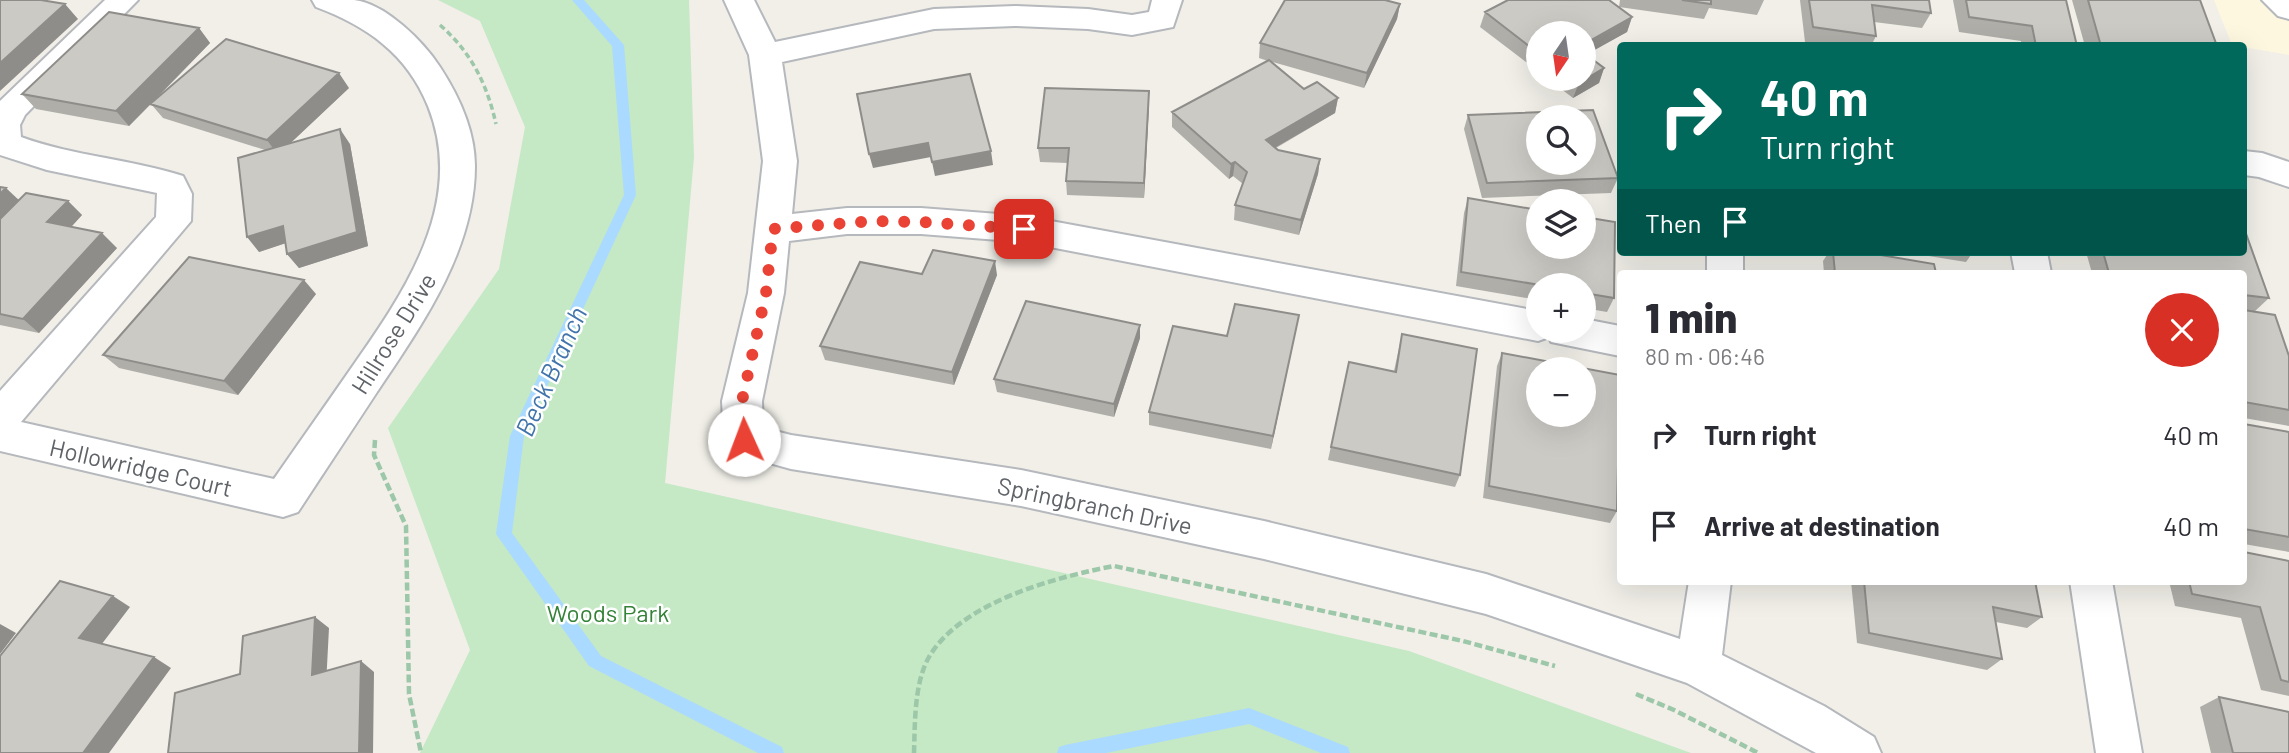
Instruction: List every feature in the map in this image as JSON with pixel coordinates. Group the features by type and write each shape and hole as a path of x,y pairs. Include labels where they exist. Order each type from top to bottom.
{"street":[{"path":"0,418 173,221 176,194 171,185 152,178 57,161 19,150 7,145 1,131 3,120 13,107 122,0"},
{"name":"Hillrose Drive","path":"283,499 412,311 442,252 457,198 457,148 446,104 425,67 399,36 360,11 327,0"},
{"name":"Springbranch Drive","path":"739,0 765,55 780,161 766,293 742,401 744,440 791,452 1021,488 1264,540 1486,594 1698,666 1808,722 1858,753"},
{"path":"765,55 934,19 1015,16 1088,19 1132,26 1161,20 1167,0"},
{"path":"2277,0 2289,9"},
{"path":"2247,163 2262,165 2289,175"},
{"path":"773,229 872,221 1024,229 1526,324"},
{"path":"1596,337 1617,340"},
{"name":"Hollowridge Court","path":"0,435 283,499"},
{"path":"1698,666 1709,585"},
{"path":"2092,585 2119,753"}],"path":[{"path":"430,17 449,32 476,64 492,99 497,131"},
{"path":"375,433 374,455 406,526 410,694 421,753"},
{"path":"914,753 915,715 928,658 954,629 999,600 1081,571 1114,566 1463,641 1561,668"},
{"path":"1623,689 1674,710 1758,753"}],"shaded area":[{"path":"2214,0 2289,0 2289,55 2247,48 2247,42 2231,42"}],"green space":[{"name":"Woods Park","path":"438,0 689,0 694,157 665,483 1409,651 1691,753 420,753 470,650 388,428 499,269 525,127 480,21"}],"building":[{"path":"0,0 41,0 65,4 0,63"},
{"path":"1285,0 1385,0 1400,4 1367,73 1260,43"},
{"path":"1508,0 1609,0 1632,17 1596,37 1596,21 1526,21 1526,44 1485,12"},
{"path":"1682,0 1711,0 1711,4"},
{"path":"1809,0 1929,0 1931,13 1872,5 1876,36 1813,27"},
{"path":"1966,0 2066,0 2076,42 2035,42 2032,26 1969,17"},
{"path":"2088,0 2200,0 2216,42 2100,42"},
{"path":"109,12 199,28 116,111 22,94"},
{"path":"226,39 339,73 267,140 150,104"},
{"path":"1269,60 1304,89 1317,82 1338,98 1266,140 1278,150 1320,159 1301,220 1235,205 1247,172 1235,162 1231,164 1172,112"},
{"path":"1596,62 1604,68 1596,73"},
{"path":"970,74 991,151 932,162 928,143 869,154 857,94"},
{"path":"1045,88 1149,91 1144,183 1066,181 1069,148 1038,148"},
{"path":"1526,113 1526,175 1596,175 1596,118 1617,178 1487,183 1468,115"},
{"path":"340,129 357,232 287,254 283,226 247,237 238,158"},
{"path":"26,193 68,201 47,222 102,233 23,319 0,314 0,219"},
{"path":"1468,198 1526,208 1526,259 1596,259 1596,219 1615,222 1614,298 1596,295 1596,273 1526,273 1526,283 1461,272"},
{"path":"2247,236 2269,298 2247,295 2247,270 2108,270 2104,256 2247,256"},
{"path":"933,250 995,261 952,372 820,346 860,262 922,274"},
{"path":"1833,256 1887,256 1934,264 1935,270 1835,270"},
{"path":"189,257 304,280 224,381 103,355"},
{"path":"1026,301 1140,325 1114,404 994,379"},
{"path":"1235,304 1299,315 1273,436 1149,412 1173,326 1227,336"},
{"path":"2247,310 2275,315 2289,356 2289,410 2247,403"},
{"path":"1402,334 1477,349 1460,475 1331,447 1349,362 1396,372"},
{"path":"1502,353 1526,357 1526,427 1596,427 1596,371 1617,374 1617,511 1489,486"},
{"path":"2247,425 2289,432 2289,537 2247,530"},
{"path":"2247,553 2289,561 2289,682 2281,680 2260,607 2192,594 2190,585 2247,585"},
{"path":"60,581 113,596 79,638 154,657 83,753 0,753 0,656"},
{"path":"1864,585 2036,585 2042,617 1993,607 2002,659 1869,633"},
{"path":"315,617 312,675 361,661 359,753 168,753 175,693 240,674 243,636"},
{"path":"2219,697 2289,712 2289,753 2233,753"}],"waterway":[{"name":"Beck Branch","path":"578,0 618,45 630,195 517,436 504,534 595,661 776,753"},
{"name":"Beck Branch","path":"1065,753 1249,716 1342,753"}],"route":[{"path":"744,440 742,401 766,293 773,229 847,221 921,222 1024,229"}]}
